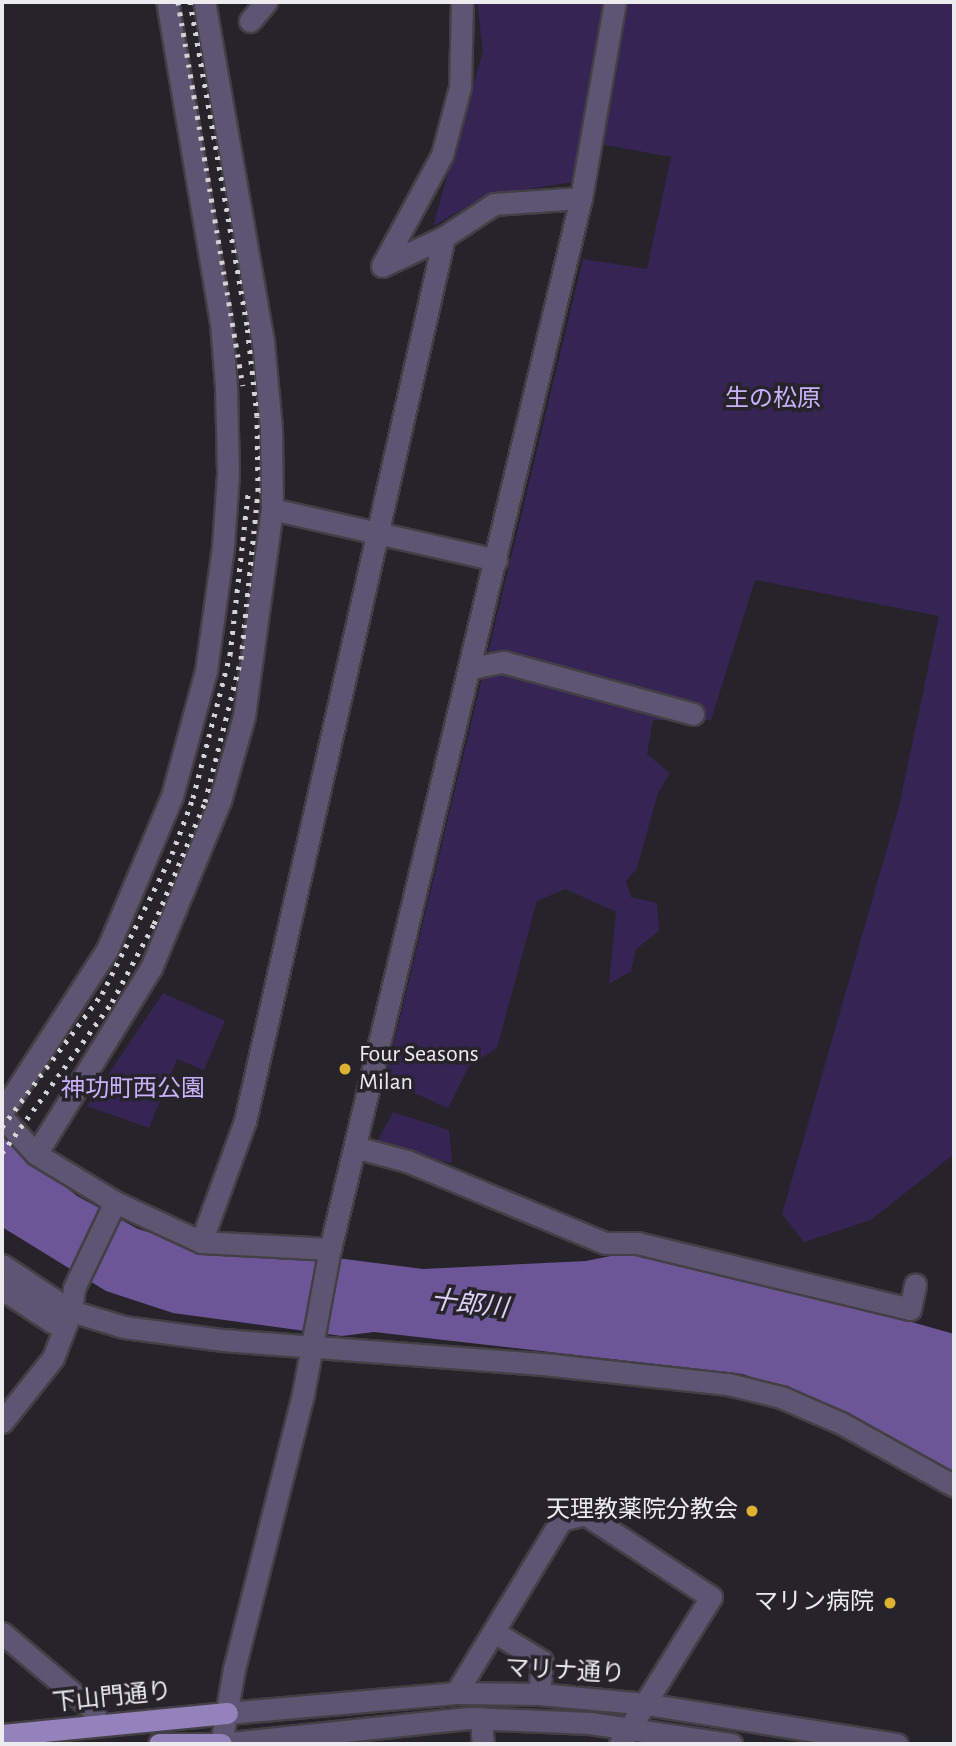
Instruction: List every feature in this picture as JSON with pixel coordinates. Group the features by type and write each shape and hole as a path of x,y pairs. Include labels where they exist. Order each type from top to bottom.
{"main road":[{"name":"下山門通り","path":"2,1735 227,1713"},
{"name":"下山門通り","path":"161,1744 221,1744"}],"street":[{"path":"167,2 221,323 226,386 228,473 223,547 206,671 172,796 107,950 2,1115 36,1154 112,1210 201,1242 330,1249"},
{"path":"36,1154 151,968 220,801 244,716 272,509 271,428 262,342 204,2"},
{"path":"250,20 265,2"},
{"path":"461,2 460,87 442,155 382,266 444,237 494,204 581,198"},
{"path":"221,1744 303,1394 309,1347 330,1249 471,668 581,198 615,2"},
{"path":"201,1242 245,1121 380,534 444,237"},
{"path":"272,509 496,560"},
{"path":"471,668 503,662 693,714"},
{"path":"355,1147 407,1161 605,1243 637,1243 910,1309 915,1285"},
{"path":"2,1422 53,1358 69,1318 74,1288 112,1210"},
{"path":"2,1265 69,1318"},
{"path":"2,1289 52,1322 69,1318 309,1347 552,1365 728,1384 805,1407 954,1486"},
{"path":"919,1467 954,1493"},
{"path":"456,1693 561,1520 585,1514 711,1597 625,1736"},
{"path":"494,1632 542,1661 539,1694"},
{"path":"2,1633 92,1709 99,1726"},
{"name":"マリナ通り","path":"227,1713 456,1693 539,1694 646,1704 897,1744"},
{"path":"481,1718 483,1744"},
{"name":"マリナ通り","path":"221,1744 481,1718 625,1736 731,1744"}],"green space":[{"name":"生の松原","path":"477,2 954,2 954,1154 871,1220 804,1242 782,1214 899,807 939,616 755,580 711,720 653,720 647,754 670,773 658,793 637,868 626,881 631,897 657,903 659,931 636,949 631,971 609,984 616,912 565,889 537,901 497,1048 469,1066 448,1108 385,1080 583,259 647,269 671,157 584,141 574,182 488,195 433,226 483,51"},
{"name":"神功町西公園","path":"163,993 225,1021 204,1070 177,1059 149,1128 87,1106"},
{"path":"393,1112 449,1130 452,1163 375,1145"}],"water":[{"name":"十郎川","path":"2,1135 77,1196 138,1229 199,1248 305,1254 423,1269 586,1261 630,1252 784,1286 954,1334 954,1476 832,1407 743,1374 374,1332 342,1336 173,1313 106,1291 2,1227"}],"railway":[{"path":"178,2 243,386"},
{"path":"2,1153 112,1002 154,924 205,802 241,659 258,491 257,416 247,325 190,2"},
{"path":"2,1127 102,994 172,854 193,798 230,655 248,494"}],"place":[{"name":"Four Seasons Milan","path":"345,1069"},
{"name":"天理教薬院分教会","path":"752,1511"},
{"name":"マリン病院","path":"890,1603"}]}
